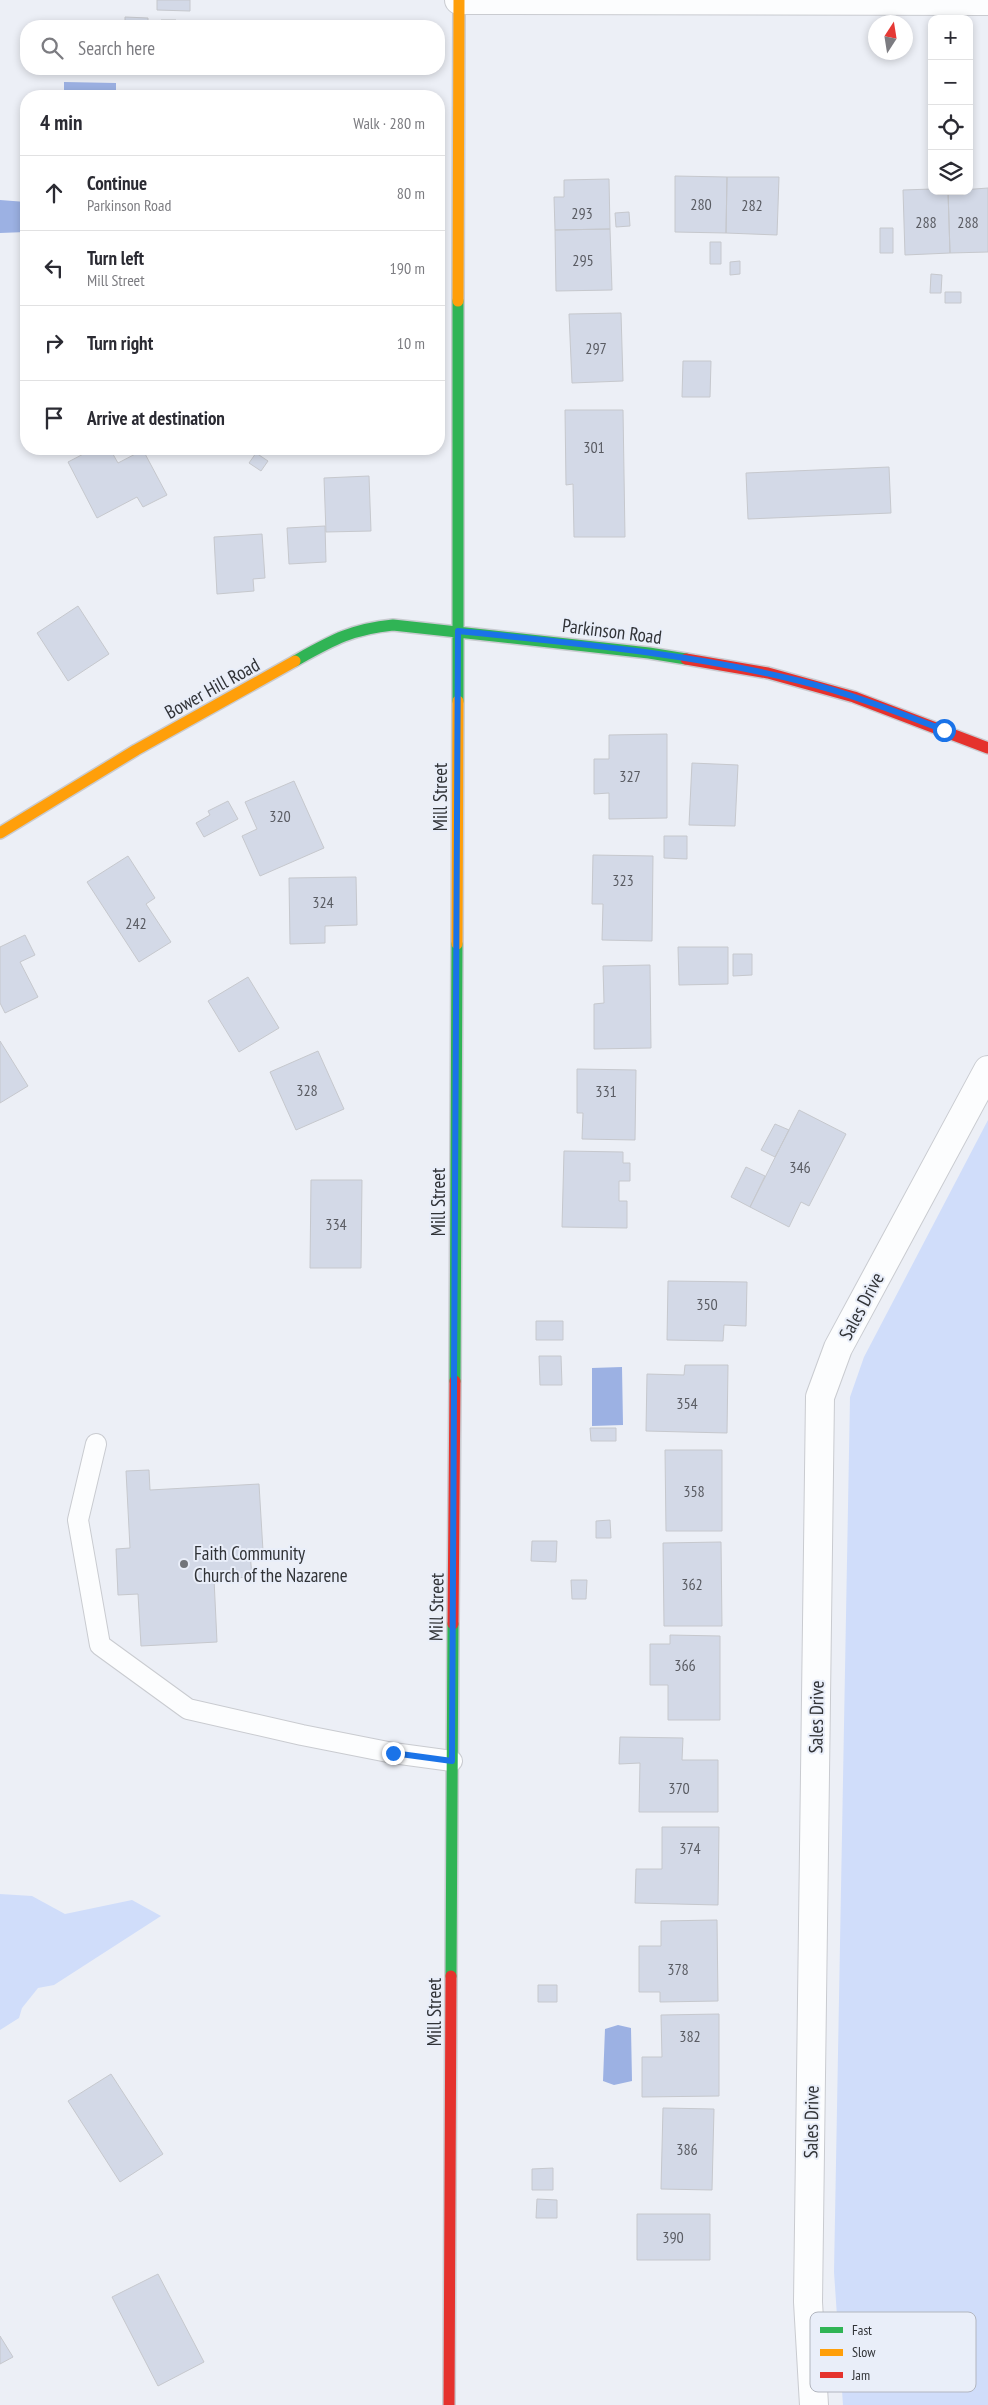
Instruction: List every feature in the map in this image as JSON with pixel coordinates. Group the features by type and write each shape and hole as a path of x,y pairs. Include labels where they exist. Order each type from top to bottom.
{"main road":[{"name":"Mill Street","path":"449,2405 458,631 459,0"},
{"name":"Bower Hill Road","path":"0,833 136,750 347,633 393,625 458,631"},
{"name":"Parkinson Road","path":"458,631 649,653 768,673 802,681 862,700 988,748"}],"street":[{"path":"459,0 988,2"},
{"name":"Sales Drive","path":"810,2320 808,2277 820,1397 838,1348 988,1070"},
{"name":"Sales Drive","path":"813,2392 814,2405"}],"lane":[{"path":"96,1444 78,1520 100,1645 188,1709 302,1736 393,1753 452,1761"}],"shaded area":[{"path":"988,1120 988,2405 843,2405 842,2392 976,2392 976,2312 837,2312 834,2272 850,1397 864,1357"},
{"path":"0,1894 32,1896 65,1914 132,1900 161,1916 54,1985 38,1988 22,2008 19,2018 0,2030"}],"water":[{"path":"64,82 116,83 116,90 64,90"},
{"path":"0,200 20,202 20,232 0,233"},
{"path":"622,1367 623,1425 592,1426 592,1368"},
{"path":"618,2025 631,2028 632,2081 614,2085 603,2081 605,2029"}],"building":[{"path":"157,0 190,0 190,11 157,10"},
{"path":"125,17 148,18 148,20 125,20"},
{"path":"675,176 727,177 726,233 675,232"},
{"path":"727,177 779,177 777,235 726,233"},
{"path":"609,179 610,229 555,230 554,197 564,197 564,180"},
{"path":"988,188 988,252 950,253 948,195 973,195 973,189"},
{"path":"928,189 928,195 948,195 950,253 905,255 903,190"},
{"path":"629,212 630,226 616,227 615,213"},
{"path":"880,228 893,228 893,253 880,253"},
{"path":"610,229 612,290 556,291 555,230"},
{"path":"710,242 721,242 721,264 710,264"},
{"path":"740,261 740,274 730,275 730,262"},
{"path":"931,274 942,275 941,293 930,293"},
{"path":"945,292 961,292 961,303 945,303"},
{"path":"621,313 623,381 572,383 569,314"},
{"path":"683,361 711,361 710,397 682,397"},
{"path":"565,410 623,410 625,537 574,537 573,484 566,485"},
{"path":"81,455 113,455 118,463 133,455 146,455 167,495 143,507 137,497 97,518 68,462"},
{"path":"255,455 259,455 268,461 261,471 249,463"},
{"path":"889,467 891,513 748,519 746,473"},
{"path":"369,476 371,531 326,532 324,478"},
{"path":"325,526 326,562 289,564 287,528"},
{"path":"262,534 265,578 253,579 254,591 217,594 214,537"},
{"path":"78,606 109,654 68,681 37,633"},
{"path":"667,734 667,818 609,819 609,793 594,794 594,759 609,759 609,735"},
{"path":"692,763 738,765 735,826 689,825"},
{"path":"294,781 324,848 260,876 242,836 257,829 245,802"},
{"path":"228,801 238,819 204,837 196,823 210,815 208,811"},
{"path":"664,836 687,836 687,859 664,858"},
{"path":"593,855 653,856 652,941 602,940 603,904 592,904"},
{"path":"128,856 155,898 146,904 171,942 139,962 87,882"},
{"path":"356,877 357,925 325,926 325,943 290,944 289,878"},
{"path":"25,935 35,955 20,962 38,997 5,1013 0,1003 0,947"},
{"path":"678,947 728,947 728,984 679,985"},
{"path":"733,954 752,954 752,975 733,976"},
{"path":"650,965 651,1048 594,1049 594,1004 604,1003 603,966"},
{"path":"248,977 279,1028 239,1052 208,1001"},
{"path":"0,1041 28,1086 0,1103"},
{"path":"318,1051 344,1109 296,1130 270,1072"},
{"path":"577,1069 636,1070 635,1140 582,1139 583,1113 577,1113"},
{"path":"799,1110 846,1134 809,1206 801,1202 789,1227 750,1207"},
{"path":"775,1124 789,1130 775,1157 761,1150"},
{"path":"564,1151 623,1152 623,1163 630,1163 630,1181 619,1181 619,1201 627,1201 627,1228 562,1227"},
{"path":"746,1167 765,1176 750,1207 731,1197"},
{"path":"311,1180 362,1180 361,1268 310,1268"},
{"path":"668,1281 747,1282 746,1326 724,1325 723,1341 667,1340"},
{"path":"536,1321 563,1321 563,1340 536,1340"},
{"path":"539,1356 561,1356 562,1385 540,1385"},
{"path":"685,1365 728,1365 727,1433 646,1431 647,1374 684,1375"},
{"path":"590,1428 616,1428 616,1441 591,1441"},
{"path":"665,1450 722,1450 722,1531 666,1531"},
{"name":"Faith Community Church of the Nazarene","path":"149,1470 150,1490 259,1484 263,1551 250,1552 252,1577 214,1579 217,1642 141,1646 138,1594 118,1595 116,1549 130,1548 126,1471"},
{"path":"610,1520 611,1538 596,1538 596,1521"},
{"path":"532,1541 557,1541 556,1562 531,1561"},
{"path":"721,1542 722,1626 664,1626 663,1543"},
{"path":"571,1580 587,1580 586,1599 572,1599"},
{"path":"670,1635 720,1636 720,1720 668,1720 668,1685 650,1685 650,1644 670,1644"},
{"path":"620,1737 683,1738 682,1760 718,1760 718,1812 639,1812 640,1763 619,1764"},
{"path":"662,1827 719,1827 718,1905 635,1903 636,1869 662,1869"},
{"path":"717,1920 718,2001 660,2002 660,1992 639,1992 639,1946 661,1946 661,1921"},
{"path":"538,1985 557,1985 557,2002 538,2002"},
{"path":"719,2014 719,2096 642,2097 642,2057 662,2057 661,2015"},
{"path":"111,2074 163,2154 120,2182 68,2101"},
{"path":"663,2108 714,2109 712,2190 661,2189"},
{"path":"553,2168 553,2190 532,2190 532,2169"},
{"path":"537,2199 557,2200 557,2218 536,2218"},
{"path":"637,2214 710,2214 710,2260 637,2260"},
{"path":"158,2274 204,2362 158,2386 112,2297"},
{"path":"0,2336 13,2357 0,2364"}],"traffic: fast":[{"path":"458,301 458,701"},
{"path":"295,661 342,637 365,630 393,625 649,653 686,659"},
{"path":"455,1381 457,944"},
{"path":"451,1976 453,1624"}],"traffic: slow":[{"path":"458,301 459,0"},
{"path":"0,833 136,750 295,661"},
{"path":"457,944 458,701"}],"traffic: jam":[{"path":"686,659 768,673 854,697 988,748"},
{"path":"453,1624 455,1381"},
{"path":"449,2405 451,1976"}],"place":[{"name":"Faith Community Church of the Nazarene","path":"184,1564"}],"route":[{"path":"393,1753 452,1761 458,631 649,653 768,673 854,697 944,730"}]}
